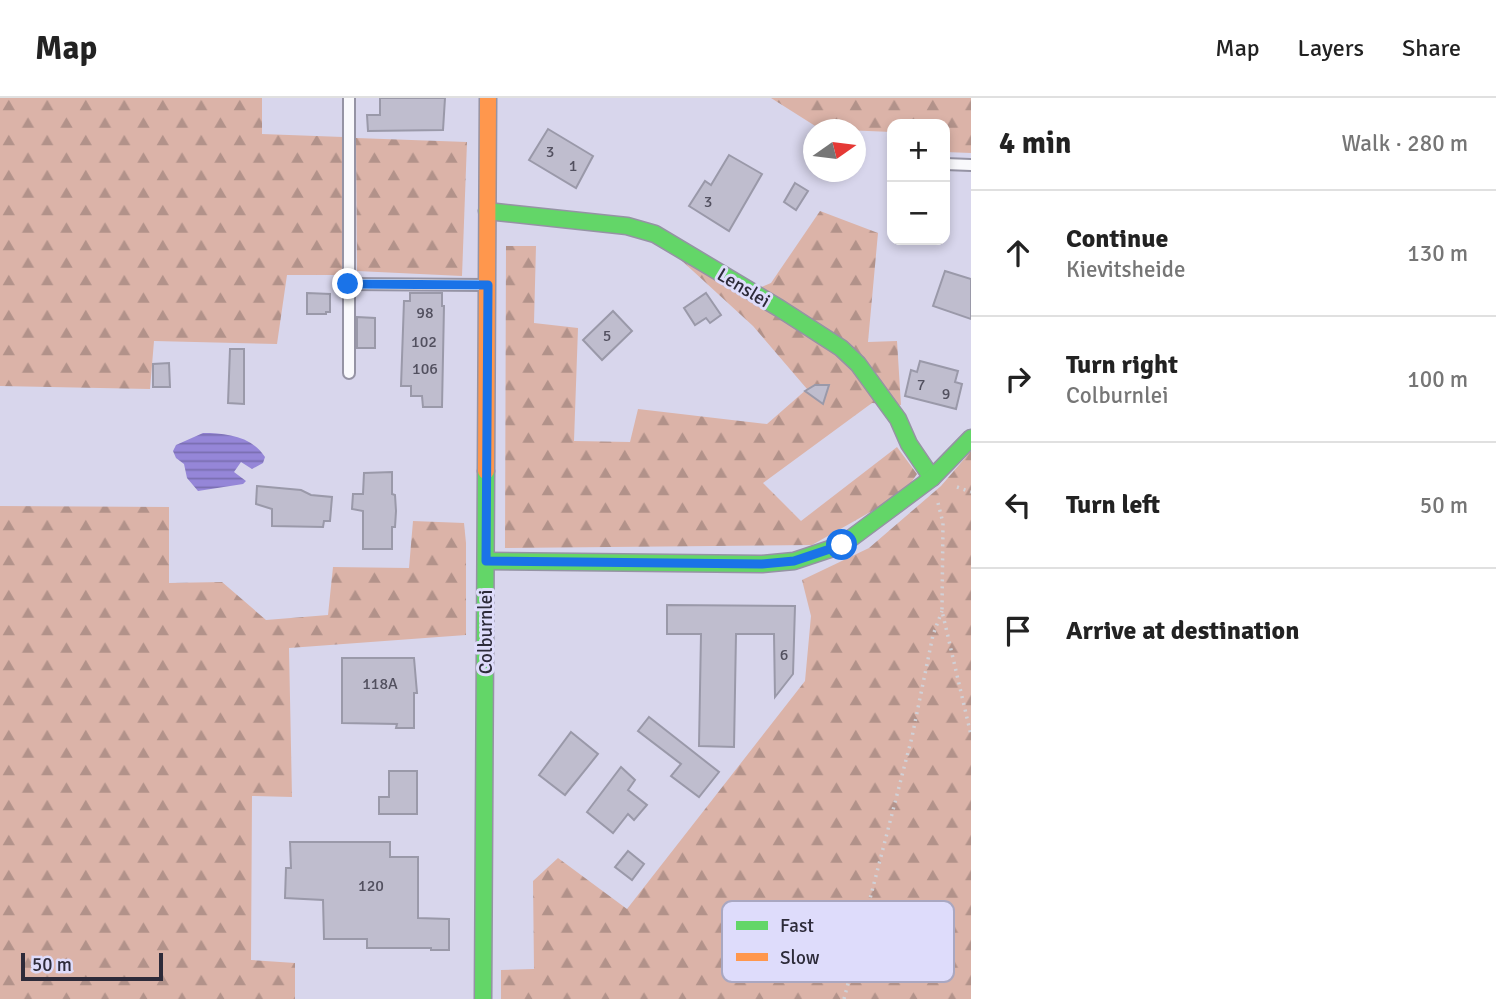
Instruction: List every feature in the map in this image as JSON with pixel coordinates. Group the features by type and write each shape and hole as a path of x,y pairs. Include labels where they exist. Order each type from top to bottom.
{"street":[{"name":"Colburnlei","path":"484,999 488,98"},
{"name":"Lenslei","path":"487,211 627,226 655,234 768,301 841,348 858,365 898,419 909,444 933,478"},
{"path":"486,561 748,564 794,561 842,545 880,519 933,478 971,438"}],"lane":[{"path":"349,98 349,373"},
{"path":"950,163 971,165"},
{"path":"348,284 488,285"}],"path":[{"path":"933,478 943,523 942,611 971,736"},
{"path":"869,901 912,737 933,635 942,611"},
{"path":"844,999 848,982"}],"green space":[{"path":"0,98 262,98 262,134 343,137 342,275 287,275 277,344 154,341 150,389 0,386"},
{"path":"771,98 971,98 971,153 950,152 950,119 887,119 887,132 866,131 866,119 804,119"},
{"path":"356,138 467,142 462,276 357,271"},
{"path":"820,211 878,233 868,342 897,341 901,405 872,403 763,483 801,521 897,447 917,474 904,493 812,545 505,548 506,246 536,246 534,323 578,328 574,441 630,442 638,409 767,424 807,389 753,326 681,260 759,288 771,283"},
{"path":"971,451 971,999 501,999 501,970 534,969 533,881 558,858 627,909 805,681 811,616 802,580 869,548 941,486"},
{"path":"0,506 169,507 169,583 222,582 266,620 328,615 333,567 409,568 413,521 464,523 466,635 289,648 292,797 252,796 251,960 295,963 295,999 0,999"}],"shaded area":[{"path":"203,433 229,435 253,444 265,457 263,463 252,469 241,462 234,472 246,481 243,484 198,491 187,478 184,464 176,458 173,451 176,445"}],"building":[{"path":"380,98 445,98 443,130 368,131 367,115 380,115"},
{"path":"548,129 593,156 576,188 529,160"},
{"path":"729,155 762,174 729,231 689,206 705,181 711,185"},
{"path":"795,183 808,191 796,210 784,202"},
{"path":"945,271 971,279 971,319 933,306"},
{"path":"307,293 330,294 330,312 307,314"},
{"path":"410,293 442,293 442,407 423,407 422,396 411,396 411,386 401,386 404,301 410,301"},
{"path":"706,293 721,315 710,323 706,318 695,325 684,308"},
{"path":"613,311 632,331 602,360 583,340"},
{"path":"357,317 375,318 375,348 357,348"},
{"path":"230,349 244,349 244,404 228,403"},
{"path":"920,361 958,371 955,382 962,384 956,409 905,396 911,370 917,372"},
{"path":"169,363 170,387 153,387 153,364"},
{"path":"815,385 829,385 823,404 805,391"},
{"path":"392,472 392,494 395,495 396,511 395,527 392,527 392,549 363,549 363,511 352,509 353,494 363,494 364,473"},
{"path":"257,486 301,490 311,495 332,497 330,521 324,521 323,527 272,526 272,509 256,504"},
{"path":"667,605 795,606 793,674 775,697 774,634 736,634 734,747 699,746 701,634 667,634"},
{"path":"342,658 414,658 417,693 414,693 414,728 396,728 397,724 342,723"},
{"path":"649,717 719,772 699,797 671,776 681,764 638,731"},
{"path":"571,732 598,754 565,795 539,775"},
{"path":"621,767 635,780 628,790 647,805 634,820 628,814 613,833 587,812"},
{"path":"389,771 417,771 417,814 379,814 379,797 389,797"},
{"path":"290,842 390,842 390,857 418,857 418,918 449,919 449,950 367,948 367,939 324,939 323,900 285,898 286,868 291,868"},
{"path":"628,851 644,864 632,880 615,867"}],"traffic: fast":[{"path":"487,211 627,226 655,234 779,308 841,348 858,364 898,419 909,444 932,478"},
{"path":"486,561 762,564 794,561 842,545 932,478 971,438"},
{"path":"483,999 486,471"}],"traffic: slow":[{"path":"486,471 488,98"}],"route":[{"path":"348,284 488,285 486,561 762,564 794,561 842,545"}]}
